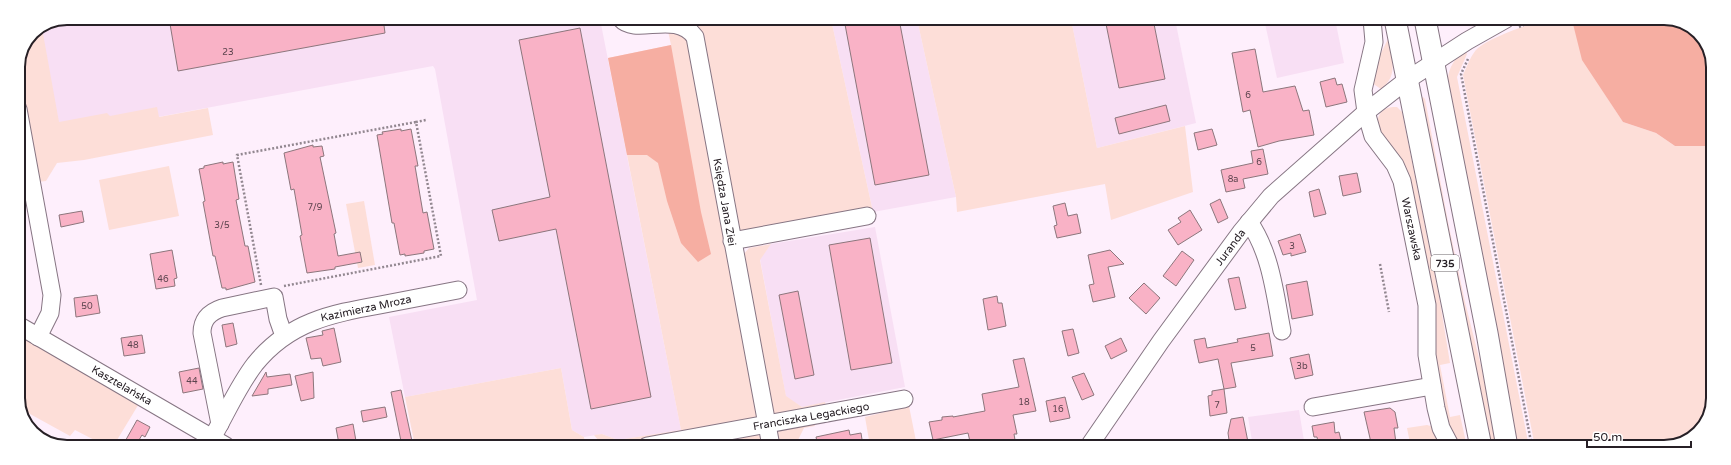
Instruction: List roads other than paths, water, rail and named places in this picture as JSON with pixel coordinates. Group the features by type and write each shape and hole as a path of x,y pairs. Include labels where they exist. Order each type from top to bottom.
{"main road":[{"name":"735","path":"1396,25 1480,440"},
{"name":"735","path":"1432,25 1433,62 1487,333 1506,440"}],"street":[{"name":"Księdza Jana Ziei","path":"676,25 684,27 690,31 694,37 770,440"},
{"name":"Warszawska","path":"1373,25 1374,42 1363,90 1366,112 1373,136 1397,169 1405,193 1427,305 1427,355 1432,386 1440,424 1448,440"},
{"name":"Juranda","path":"1094,440 1161,341 1249,222 1276,191 1366,112 1407,80 1433,62 1496,25"},
{"path":"25,147 52,294 50,313 38,337"},
{"path":"732,241 866,216"},
{"path":"1249,222 1257,233 1264,254 1274,290 1282,331"},
{"name":"Kazimierza Mroza","path":"219,436 255,364 284,336 316,319 337,313 458,290"},
{"path":"219,436 203,339 203,323 210,314 222,308 272,291 278,319 284,336"},
{"name":"Kasztelańska","path":"25,329 219,436"},
{"path":"1312,407 1432,386"},
{"name":"Franciszka Legackiego","path":"680,440 904,399"}]}
